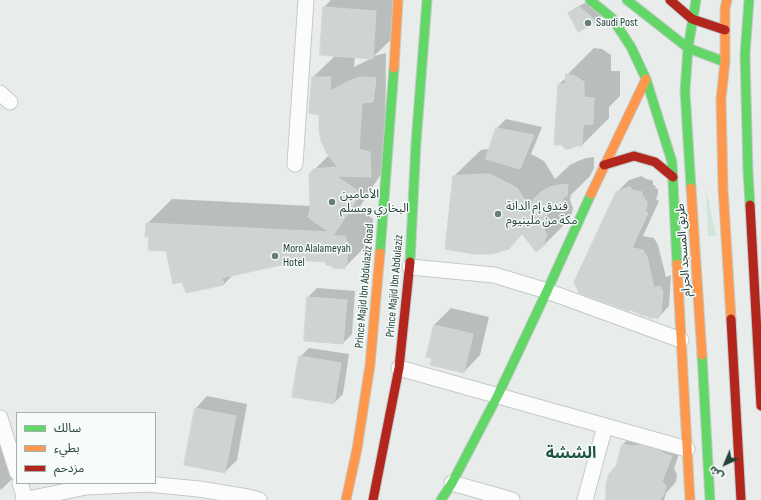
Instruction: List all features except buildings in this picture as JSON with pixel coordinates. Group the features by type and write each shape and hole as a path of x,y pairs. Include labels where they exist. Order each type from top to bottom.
{"main road":[{"name":"Prince Majid Ibn Abdulaziz Road","path":"346,500 357,449 370,365 392,141 398,0"},
{"name":"Prince Majid Ibn Abdulaziz","path":"373,500 399,368 410,267 412,143 426,0"},
{"path":"590,0 612,18 631,47 646,79 660,119 672,162 681,340 696,433 687,449 690,500"},
{"path":"627,0 688,48 725,62"},
{"path":"670,0 692,19 725,30"},
{"name":"طريق المسجد الحرام","path":"696,0 688,48 686,91 696,433 710,500"},
{"path":"727,0 725,62 721,99 723,188 741,500"},
{"path":"749,0 745,55 756,202 761,406"},
{"path":"441,500 452,483 498,395 604,165 646,79"},
{"path":"604,165 634,156 655,162 673,177"}],"street":[{"path":"295,164 306,0"},
{"path":"410,267 494,275 547,291 681,340"},
{"path":"399,368 687,449"},
{"path":"0,418 16,469"},
{"path":"585,500 605,426"},
{"path":"452,483 512,500"},
{"path":"20,484 24,500 86,487 148,484 197,495 248,497 259,500"}],"green space":[{"path":"706,189 716,236 708,236"}],"traffic: fast":[{"path":"410,262 416,143 427,0"},
{"path":"590,0 612,18 631,47 646,79 672,162 677,264"},
{"path":"627,0 688,48 725,62"},
{"path":"691,188 685,91 688,48 696,0"},
{"path":"749,0 745,55 750,205"},
{"path":"380,253 394,68"},
{"path":"441,500 452,483 498,395 591,194"},
{"path":"702,355 710,500"}],"traffic: slow":[{"path":"394,68 398,0"},
{"path":"727,0 725,8 725,62 721,99 723,188 731,319"},
{"path":"591,194 646,79"},
{"path":"691,188 702,355"},
{"path":"346,500 357,449 370,365 380,253"},
{"path":"677,264 690,500"}],"traffic: jam":[{"path":"670,0 692,19 725,30"},
{"path":"604,165 634,156 655,162 673,177"},
{"path":"750,205 761,406"},
{"path":"373,500 399,368 410,262"},
{"path":"731,319 741,500"}],"place":[{"name":"Saudi Post","path":"588,23"},
{"name":"الأمامين البخاري ومسلم","path":"332,202"},
{"name":"فندق إم الدانة مكة من ملينيوم","path":"498,214"},
{"name":"Moro Alalameyah Hotel","path":"275,256"}],"district":[{"name":"الششة","path":"571,454"}]}
